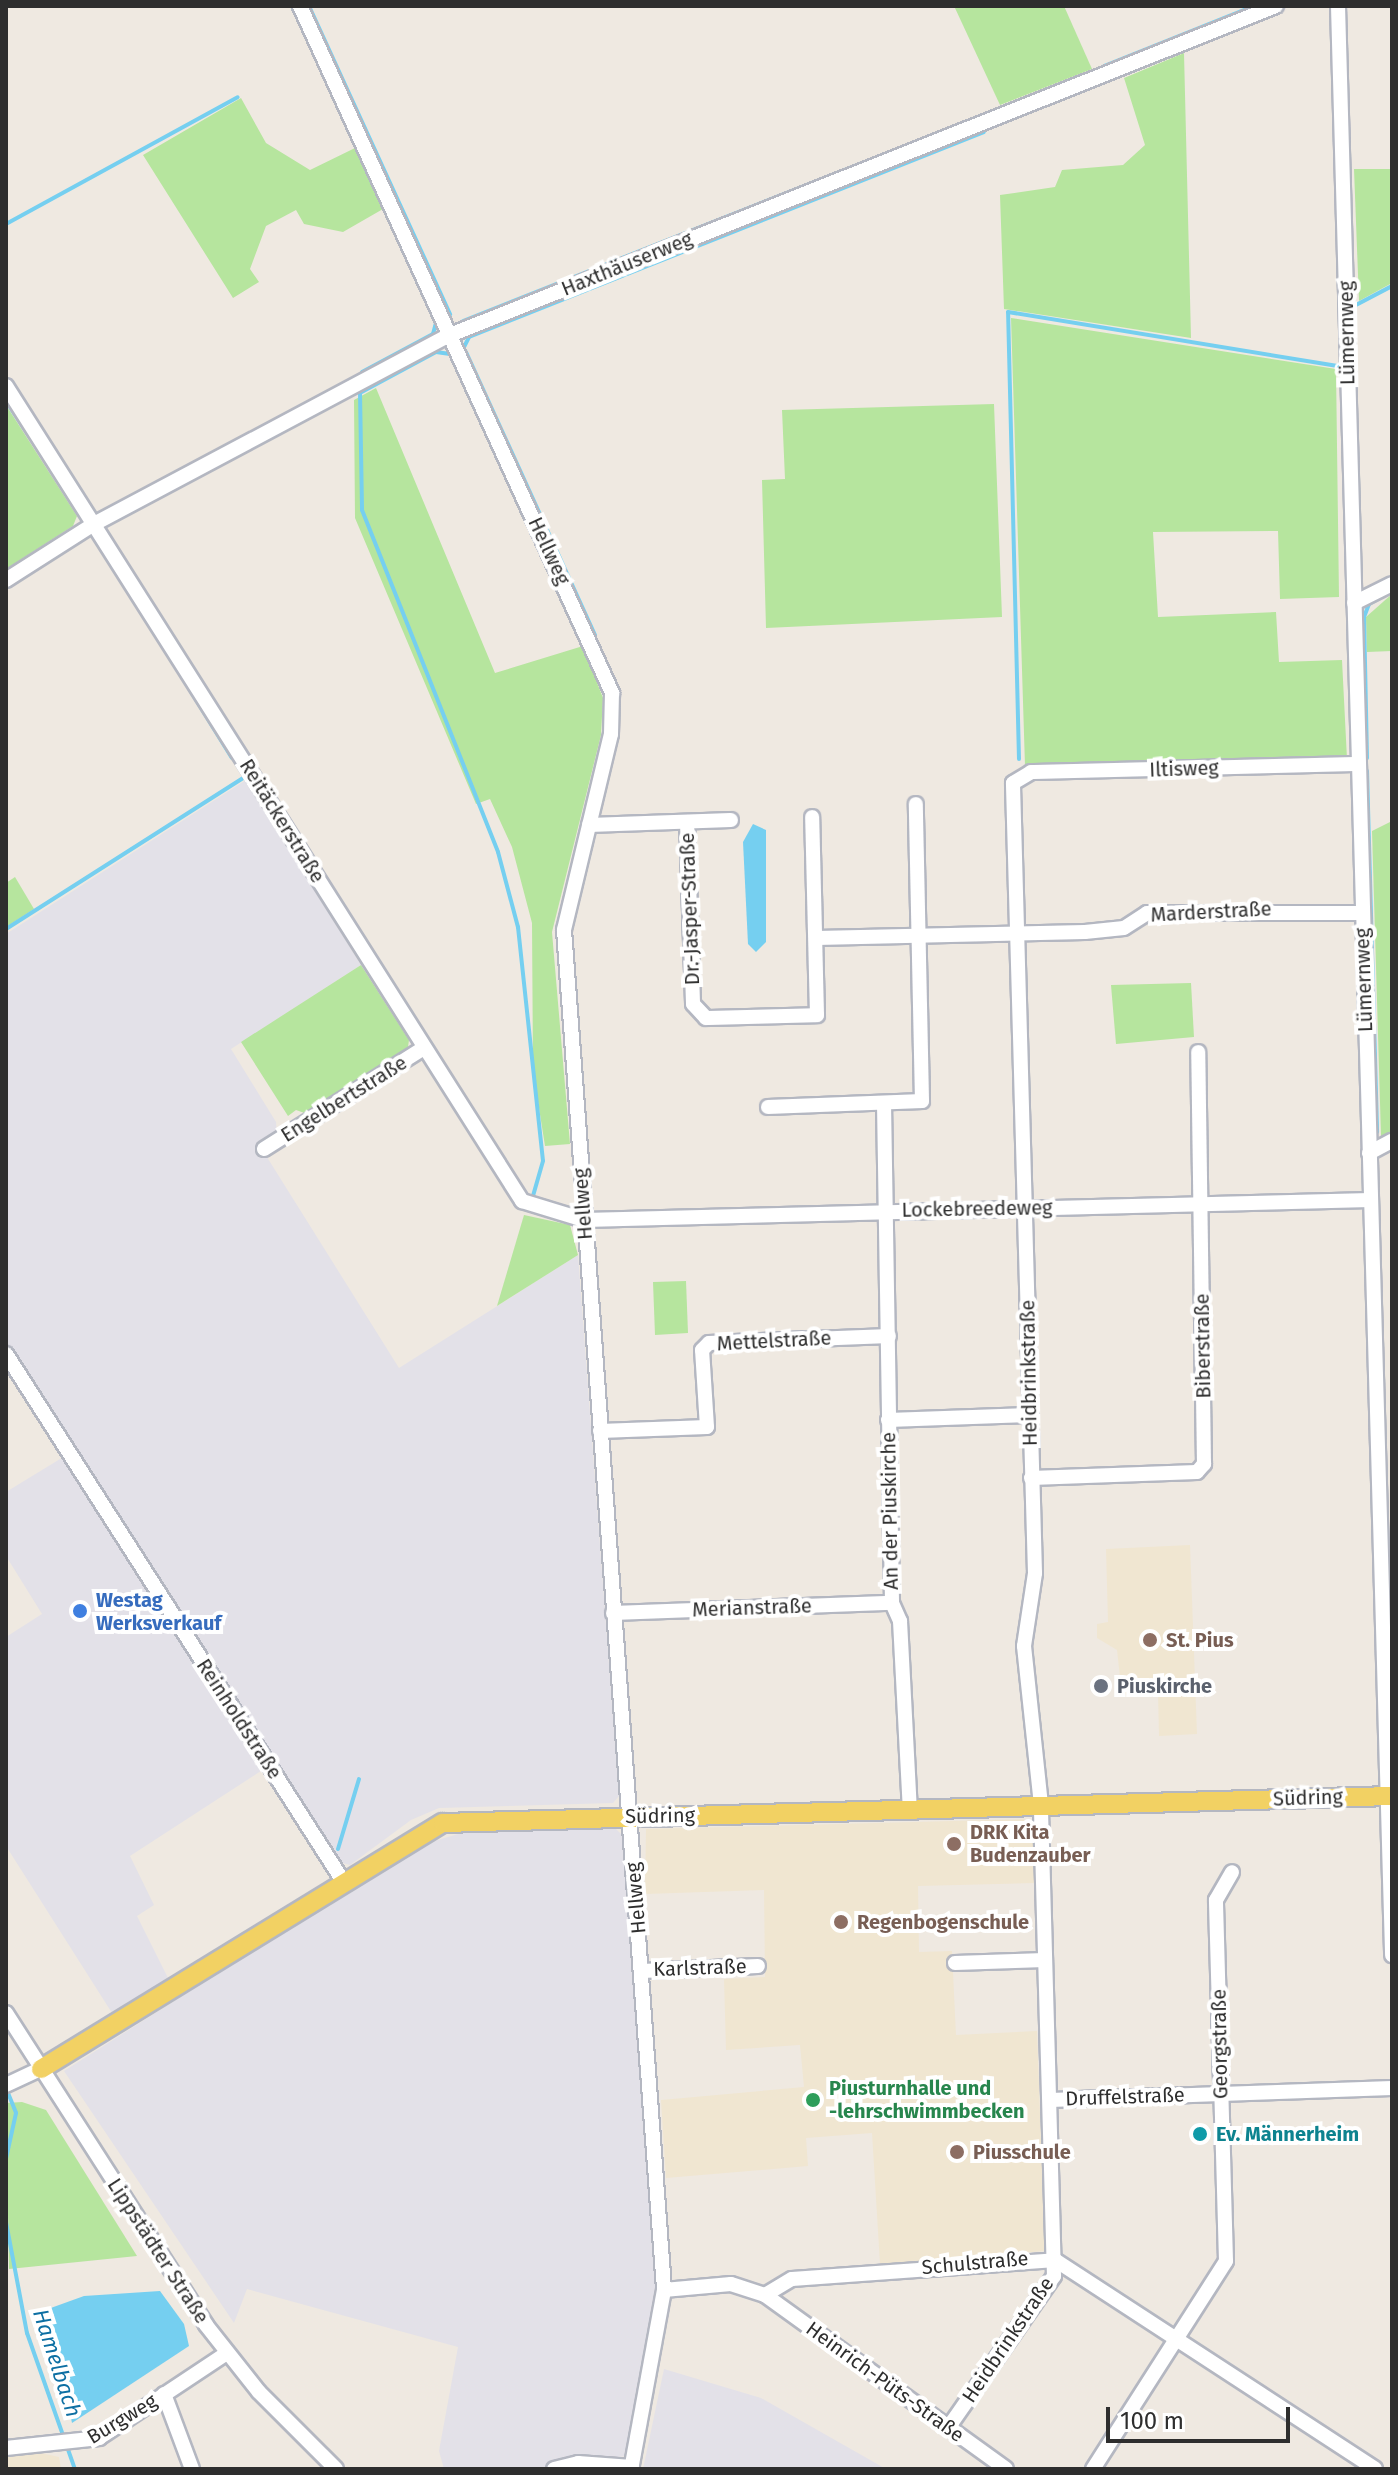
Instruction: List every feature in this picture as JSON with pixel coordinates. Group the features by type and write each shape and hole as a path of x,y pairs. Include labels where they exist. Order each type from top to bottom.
{"main road":[{"name":"Südring","path":"41,2069 343,1881 443,1823 1390,1796"}],"street":[{"name":"Hellweg","path":"300,6 612,693 611,734 564,930 664,2290 631,2468"},
{"name":"Haxthäuserweg","path":"6,580 94,524 450,335 1276,6"},
{"name":"Lümernweg","path":"1338,6 1369,1153 1385,1436 1392,1955"},
{"name":"Reitäckerstraße","path":"6,386 522,1201 584,1220"},
{"path":"1354,603 1392,584"},
{"name":"Iltisweg","path":"1013,783 1031,772 1358,764"},
{"name":"Heidbrinkstraße","path":"948,2428 1054,2276 1055,2260 1041,1805 1024,1646 1035,1573 1013,783"},
{"path":"768,1107 922,1101 916,804"},
{"path":"812,817 816,938"},
{"name":"Dr.-Jasper-Straße","path":"589,825 731,820"},
{"name":"Dr.-Jasper-Straße","path":"687,822 693,1004 706,1018 817,1015 816,938"},
{"name":"Marderstraße","path":"816,938 1124,928 1147,913 1276,908 1362,913"},
{"name":"Engelbertstraße","path":"264,1149 424,1048"},
{"name":"Biberstraße","path":"1031,1478 1197,1472 1204,1464 1198,1052"},
{"name":"An der Piuskirche","path":"884,1103 892,1603 900,1621 910,1809"},
{"path":"1369,1153 1392,1141"},
{"name":"Lockebreedeweg","path":"584,1220 1371,1200"},
{"name":"Mettelstraße","path":"600,1431 707,1427 702,1350 709,1343 889,1336"},
{"name":"Reinholdstraße","path":"6,1354 343,1881"},
{"path":"888,1420 1029,1415"},
{"name":"Merianstraße","path":"613,1613 892,1603"},
{"name":"Georgstraße","path":"1098,2467 1226,2261 1216,1900 1232,1872"},
{"path":"955,1963 1045,1960"},
{"name":"Karlstraße","path":"642,1971 758,1966"},
{"name":"Lippstädter Straße","path":"6,2013 227,2353 336,2469"},
{"name":"Südring","path":"10,2084 41,2069"},
{"name":"Druffelstraße","path":"1050,2100 1392,2088"},
{"name":"Schulstraße","path":"765,2295 792,2279 1055,2260 1375,2469"},
{"path":"664,2290 731,2284 765,2295"},
{"name":"Heinrich-Püts-Straße","path":"765,2295 1006,2469"},
{"name":"Burgweg","path":"6,2448 79,2445 227,2353"},
{"path":"164,2394 192,2469"},
{"path":"554,2469 578,2463 631,2468"}],"shaded area":[{"path":"246,780 361,965 231,1049 276,1122 277,1135 260,1146 399,1368 578,1255 619,1796 613,1803 439,1808 411,1820 350,1865 339,1862 6,1345 6,934"},
{"path":"65,1456 264,1769 130,1856 154,1905 137,1916 168,1978 112,2013 6,1846 6,1637 42,1614 6,1556 6,1492"},
{"name":"St. Pius","path":"1190,1545 1197,1734 1159,1736 1158,1693 1122,1695 1117,1650 1097,1638 1097,1624 1108,1622 1106,1549"},
{"path":"1024,1819 1032,1826 1035,1883 918,1886 919,1952 952,1951 956,2035 1037,2031 1045,2251 880,2264 872,2133 806,2138 808,2166 666,2178 661,2100 804,2087 800,2045 726,2050 724,1979 765,1977 764,1890 645,1894 646,1829"},
{"path":"615,1828 623,1836 656,2282 626,2456 534,2469 444,2469 439,2451 458,2347 247,2289 234,2323 64,2071 420,1845 462,1833"},
{"path":"664,2369 761,2398 886,2469 643,2469"},
{"path":"41,2453 59,2457 61,2469 6,2469 6,2457"}],"green space":[{"path":"1064,6 1092,69 1000,105 955,8"},
{"path":"1184,53 1191,338 1004,309 1000,195 1055,187 1062,170 1123,165 1145,145 1124,78"},
{"path":"241,98 266,143 310,170 355,148 383,209 343,232 304,224 296,210 266,226 250,269 259,282 233,298 143,155"},
{"path":"1354,169 1392,169 1392,283 1359,301"},
{"path":"1011,318 1336,369 1339,597 1280,599 1278,531 1153,532 1158,617 1276,612 1279,662 1342,660 1347,759 1025,766"},
{"path":"376,388 495,673 583,646 603,698 601,735 552,932 570,1144 545,1146 533,1070 532,923 512,847 490,799 476,804 355,518 354,400"},
{"path":"994,404 1002,617 766,628 762,480 785,479 782,410"},
{"path":"6,405 77,516 73,526 6,569"},
{"path":"1392,594 1392,651 1367,652 1366,617"},
{"path":"1392,821 1392,1133 1387,1138 1381,1136 1372,831"},
{"path":"15,877 34,909 6,927 6,883"},
{"path":"361,965 409,1040 407,1054 310,1115 296,1110 288,1116 241,1042"},
{"path":"1191,983 1194,1037 1116,1044 1111,985"},
{"path":"524,1215 570,1225 578,1255 497,1306"},
{"path":"686,1281 688,1333 655,1335 653,1282"},
{"path":"22,2102 46,2110 137,2256 9,2269 6,2103"}],"water":[{"path":"753,824 766,830 766,942 756,952 748,944 743,842"},
{"path":"160,2291 184,2324 189,2346 72,2423 48,2309 84,2296"}],"waterway":[{"path":"292,6 299,20"},
{"path":"309,6 450,314"},
{"path":"1104,66 1254,6"},
{"path":"6,224 238,97"},
{"path":"463,349 469,337 984,132"},
{"path":"357,149 375,189"},
{"path":"463,321 864,162"},
{"path":"362,372 433,334 436,323 416,278"},
{"path":"1356,305 1392,286"},
{"path":"1019,759 1008,312 1338,366"},
{"path":"450,354 436,352 360,393 362,510 498,852 518,927 543,1161 533,1196"},
{"path":"466,352 595,635"},
{"path":"6,401 50,468"},
{"path":"1367,758 1364,617 1369,604 1389,593"},
{"path":"185,682 232,758"},
{"path":"1367,771 1377,1132"},
{"path":"6,929 245,777"},
{"path":"338,1849 359,1779"},
{"name":"Hamelbach","path":"6,2088 16,2113 6,2159"},
{"name":"Hamelbach","path":"6,2170 6,2222 27,2333 75,2469"}],"place":[{"name":"Westag Werksverkauf","path":"80,1611"},
{"name":"St. Pius","path":"1150,1640"},
{"name":"Piuskirche","path":"1101,1686"},
{"name":"DRK Kita Budenzauber","path":"954,1844"},
{"name":"Regenbogenschule","path":"841,1922"},
{"name":"Piusturnhalle und -lehrschwimmbecken","path":"813,2100"},
{"name":"Ev. Männerheim","path":"1200,2134"},
{"name":"Piusschule","path":"957,2152"}]}
